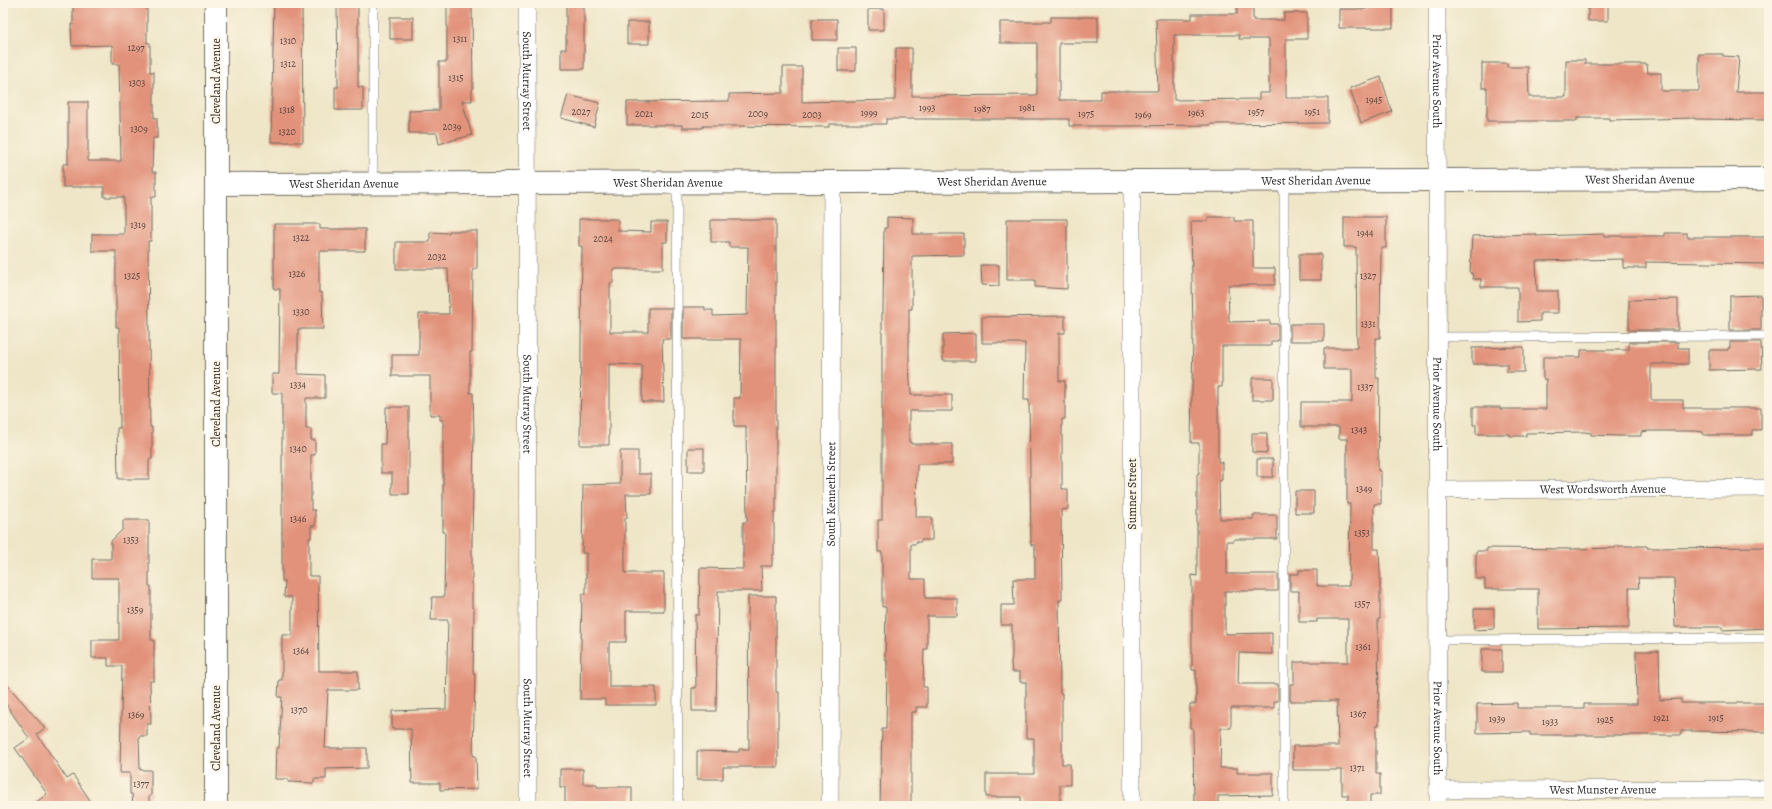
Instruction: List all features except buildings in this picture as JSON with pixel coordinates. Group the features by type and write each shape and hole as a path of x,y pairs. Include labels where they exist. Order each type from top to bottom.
{"street":[{"name":"Cleveland Avenue","path":"216,3 216,806"},
{"name":"South Murray Street","path":"526,3 528,184 528,806"},
{"name":"Prior Avenue South","path":"1437,3 1436,180 1438,337 1438,798"},
{"name":"West Sheridan Avenue","path":"216,184 1769,179"},
{"name":"Sumner Street","path":"1132,181 1132,806"},
{"name":"South Kenneth Street","path":"830,806 832,183"},
{"name":"West Wordsworth Avenue","path":"1438,490 1769,488"},
{"name":"West Munster Avenue","path":"1438,798 1769,789"}],"lane":[{"path":"373,3 373,184"},
{"path":"1284,181 1284,806"},
{"path":"676,183 678,806"},
{"path":"1438,337 1769,336"},
{"path":"1438,640 1769,638"}]}
